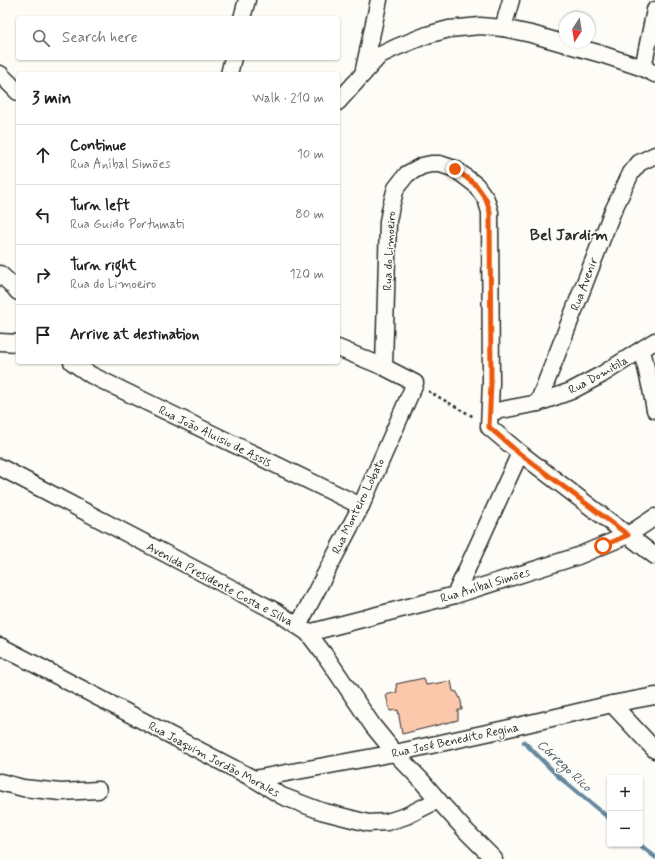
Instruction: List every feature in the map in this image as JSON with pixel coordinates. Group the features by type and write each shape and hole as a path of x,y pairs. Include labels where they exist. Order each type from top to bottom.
{"street":[{"path":"243,16 247,0"},
{"path":"363,74 379,0"},
{"path":"504,28 511,0"},
{"path":"340,100 380,55 427,35 449,29 480,26 504,28 531,34 601,54 649,71 655,10"},
{"path":"230,72 232,60"},
{"path":"0,74 16,90"},
{"name":"Rua Avenir","path":"538,403 612,213 630,173 638,163 655,155"},
{"name":"Rua do Limoeiro","path":"384,367 388,221 391,206 396,188 407,174 422,166 440,164 455,169 476,185 486,199 490,212 490,419"},
{"path":"0,274 16,290"},
{"path":"0,342 16,343"},
{"path":"648,345 651,388 655,410"},
{"name":"Rua Domitila","path":"490,419 572,391 601,375 648,345"},
{"path":"340,349 384,367 415,383"},
{"name":"Rua João Aluisio de Assis","path":"75,364 91,375 360,506"},
{"name":"Rua Monteiro Lobato","path":"303,630 415,383"},
{"path":"490,419 520,454 655,556"},
{"path":"454,595 520,454"},
{"name":"Avenida Presidente Costa e Silva","path":"0,467 276,612 303,630 327,658 373,726 395,753 465,830 494,859"},
{"name":"Rua Aníbal Simões","path":"303,630 454,595 578,556 628,535 655,517"},
{"name":"Rua Joaquim Jordão Morales","path":"0,646 254,779 282,796 321,811 368,824 386,822 406,816 438,800"},
{"name":"Rua José Benedito Regina","path":"254,779 395,753 612,704 655,696"},
{"path":"612,704 655,750"},
{"path":"0,782 22,788 61,792 98,790"}],"path":[{"path":"415,383 466,412 490,419"}],"building":[{"path":"424,678 426,685 451,681 453,691 457,692 461,701 462,710 458,710 458,720 402,734 398,710 390,711 386,695 397,692 396,684"}],"waterway":[{"name":"Córrego Rico","path":"524,742 558,776 607,817"},
{"name":"Córrego Rico","path":"643,847 655,857"}],"district":[{"name":"Bel Jardim","path":"569,234"}],"route":[{"path":"455,169 476,185 486,199 490,212 491,412 489,427 520,454 628,535 603,546"}]}
